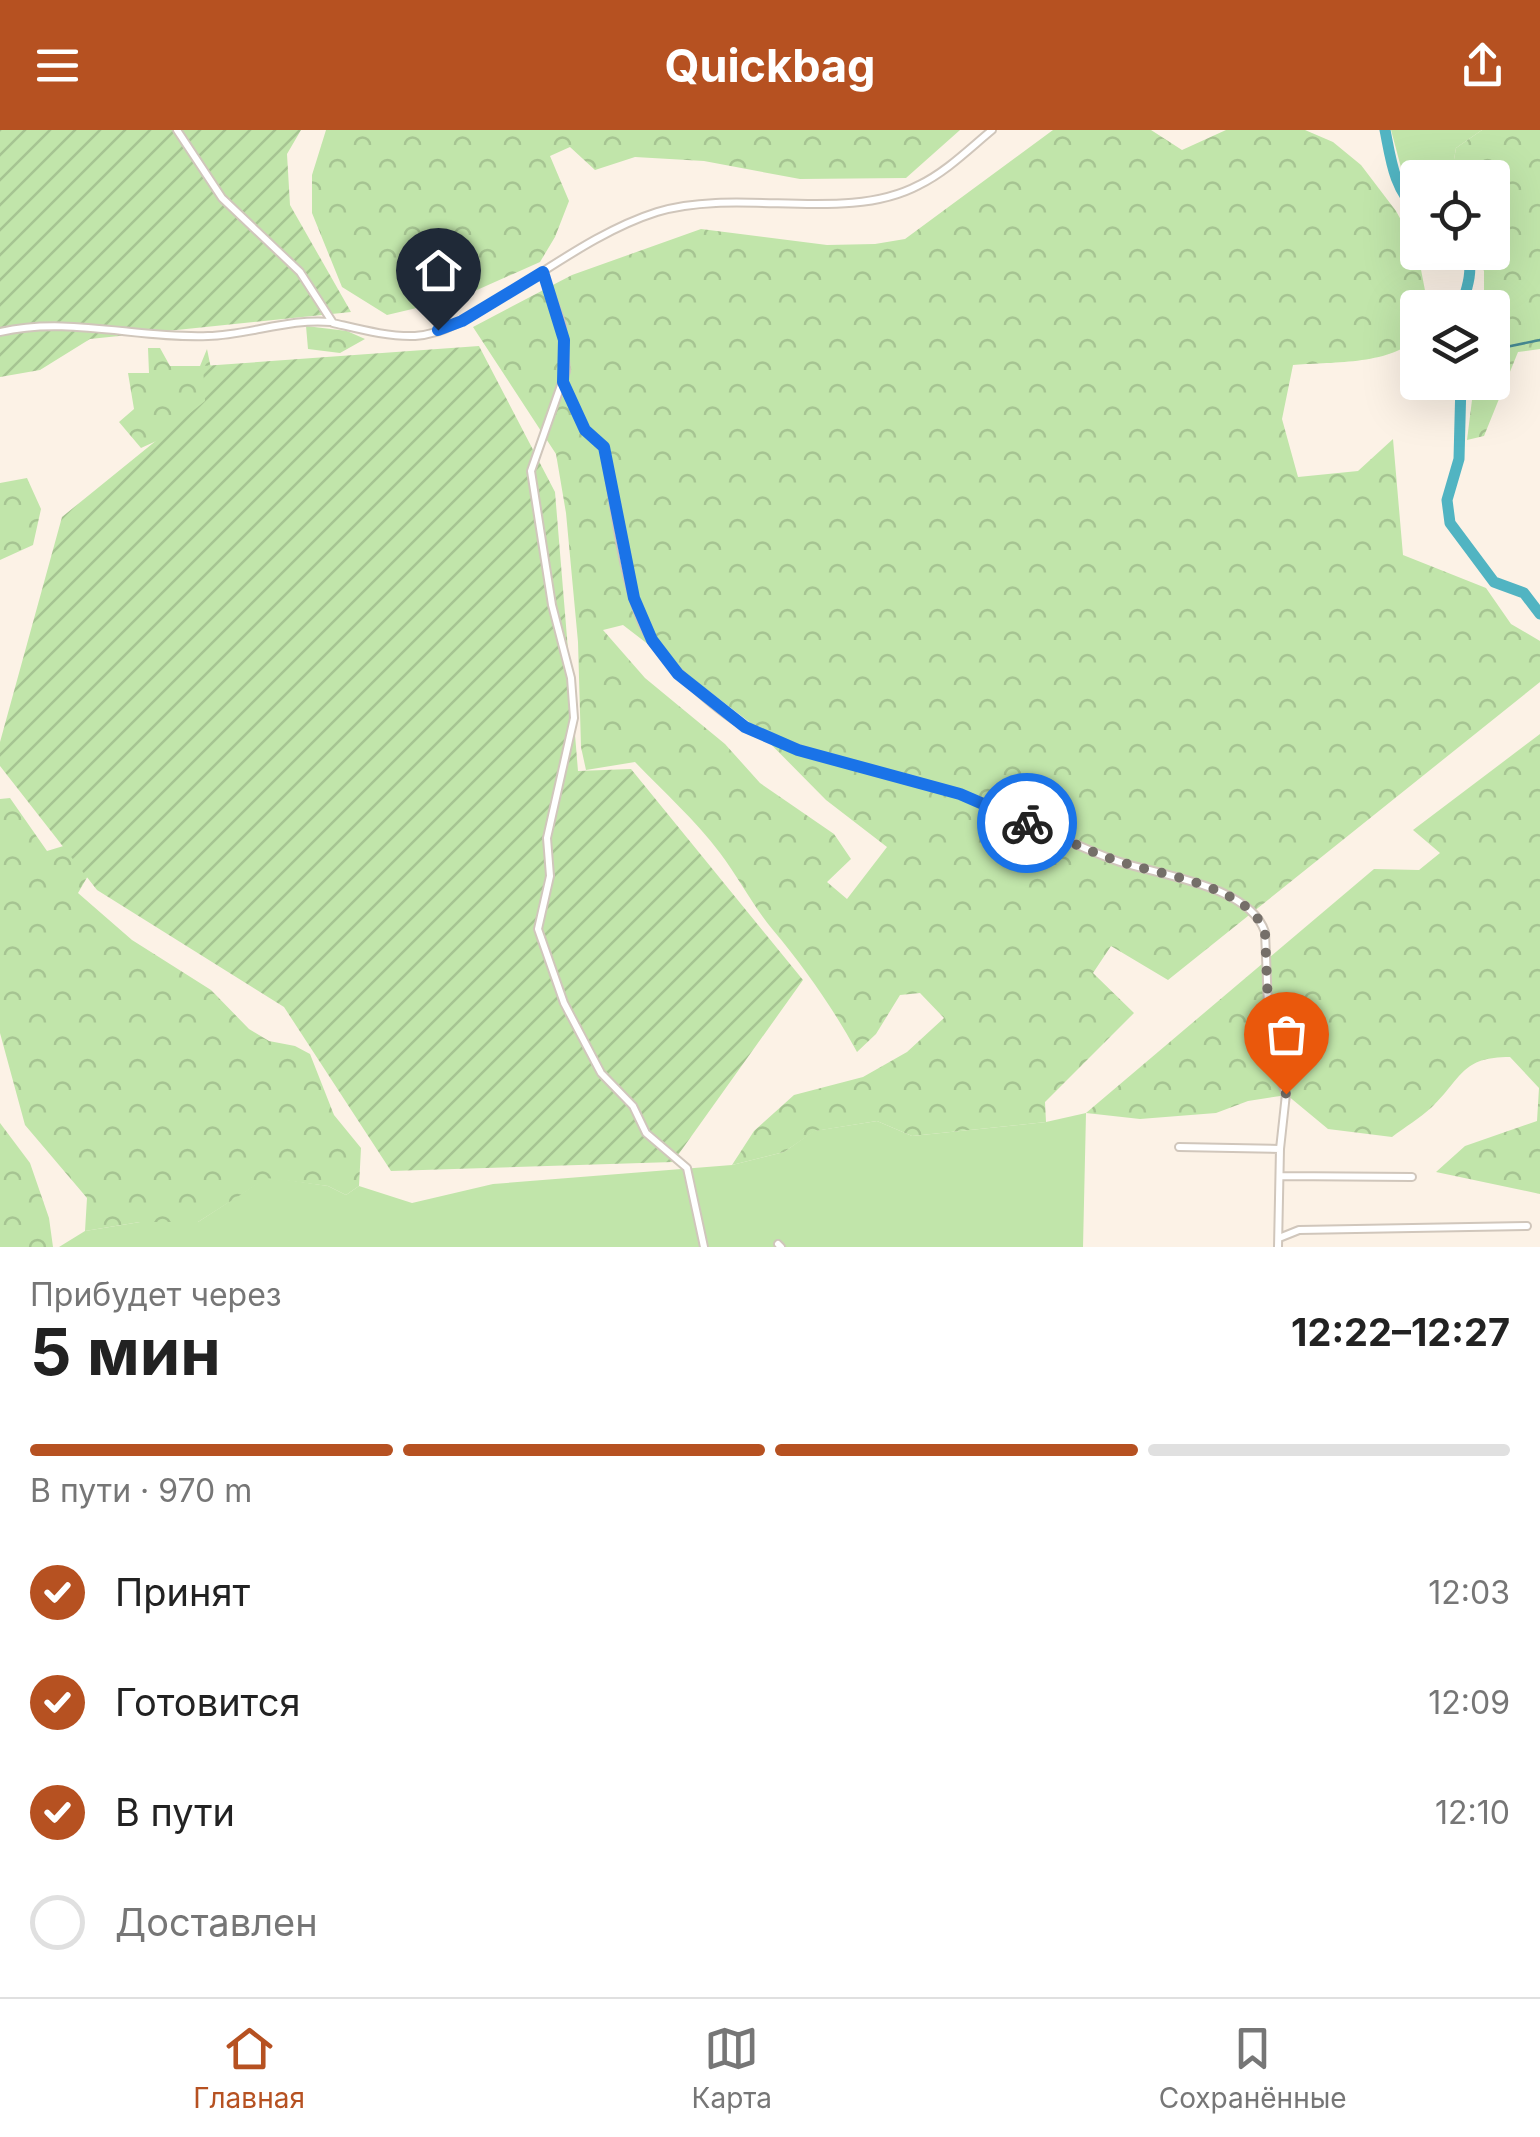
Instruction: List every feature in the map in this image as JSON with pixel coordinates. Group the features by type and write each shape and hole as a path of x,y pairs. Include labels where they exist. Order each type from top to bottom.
{"street":[{"path":"177,130 222,198 300,272 333,322"},
{"path":"0,332 37,326 211,336 301,321 333,322 418,336 462,321 626,224 689,204 750,200 844,203 894,194 919,186 992,130"},
{"path":"543,272 564,340 563,382 532,471 574,718 547,838 550,876 538,929 564,1002 600,1073 633,1106 646,1133 687,1168 704,1247"},
{"path":"563,382 585,430 604,447 634,598 652,640 678,674 745,727 798,750 960,794 1121,862 1219,891 1259,919 1265,932 1270,1054 1286,1094 1280,1149 1278,1243"},
{"path":"1179,1147 1280,1149"},
{"path":"1281,1176 1412,1177"},
{"path":"1278,1243 1298,1230 1527,1226"}],"green space":[{"path":"0,130 301,130 287,154 290,205 351,312 90,339 40,370 0,377"},
{"path":"326,130 960,130 906,178 800,179 704,161 635,157 595,170 570,147 550,156 569,201 540,262 459,298 387,315 342,287 312,213 312,175"},
{"path":"1053,130 1151,130 1182,150 1226,130 1305,130 1333,142 1361,165 1396,211 1400,218 1400,270 1421,270 1425,290 1400,290 1400,349 1358,361 1293,365 1282,419 1298,477 1358,471 1393,439 1403,555 1486,588 1511,624 1540,641 1540,682 1168,980 1111,946 1093,973 1134,1013 1045,1102 1046,1122 912,1136 877,1121 815,1131 784,1152 732,1165 754,1131 794,1095 863,1077 907,1052 944,1018 920,993 900,995 876,1034 857,1052 818,989 727,863 679,806 635,762 586,770 581,747 578,642 566,513 556,454 473,327 572,275 701,229 827,245 905,239","holes":["623,625 748,721 826,800 887,847 847,899 827,882 851,859 834,834 760,783 725,744 645,678 603,630"]},
{"path":"1391,130 1482,130 1456,148 1454,160 1400,160 1400,164"},
{"path":"1482,130 1540,130 1540,349 1518,352 1510,372 1510,290 1484,290 1483,270 1510,270 1510,160 1454,160 1456,148"},
{"path":"306,326 347,331 365,339 340,353 308,349"},
{"path":"479,346 555,492 578,771 631,769 803,980 673,1162 391,1171 284,1007 97,890 0,766 0,742 62,517 205,401 203,366"},
{"path":"148,348 160,348 170,366 200,366 207,349 220,412 141,448 119,422 134,409 128,373 149,373"},
{"path":"1472,400 1499,400 1484,436 1467,440"},
{"path":"27,478 41,509 33,545 0,560 0,483"},
{"path":"1540,734 1540,1194 1436,1172 1465,1146 1537,1121 1539,1088 1510,1057 1472,1065 1432,1107 1392,1137 1328,1129 1287,1095 1248,1101 1216,1113 1140,1119 1086,1113 1374,869 1419,870 1440,853 1413,830"},
{"path":"10,798 47,851 93,837 96,862 78,893 132,940 211,990 249,1029 269,1041 295,1046 310,1054 334,1115 361,1148 359,1186 346,1195 328,1186 267,1178 198,1222 140,1222 85,1231 87,1198 25,1125 0,1033 0,799"},
{"path":"1086,1113 1083,1247 59,1247 85,1231 140,1222 198,1222 267,1177 328,1186 346,1195 359,1186 412,1203 493,1184 732,1165 784,1152 814,1131 877,1121 912,1136 1046,1122"},
{"path":"0,1123 30,1163 49,1218 53,1247 0,1247"}],"waterway":[{"path":"1385,130 1400,186"},
{"path":"1466,290 1470,270"},
{"path":"1510,346 1540,340"},
{"path":"1461,400 1459,459 1447,500 1450,523 1494,582 1524,593 1540,614"}],"way so far":[{"path":"1027,823 1121,862 1219,891 1259,919 1265,932 1270,1054 1286,1094"}],"route":[{"path":"438,330 462,321 543,272 562,325 566,358 563,382 585,430 604,447 634,598 652,640 678,674 745,727 798,750 960,794 1027,823"}]}
